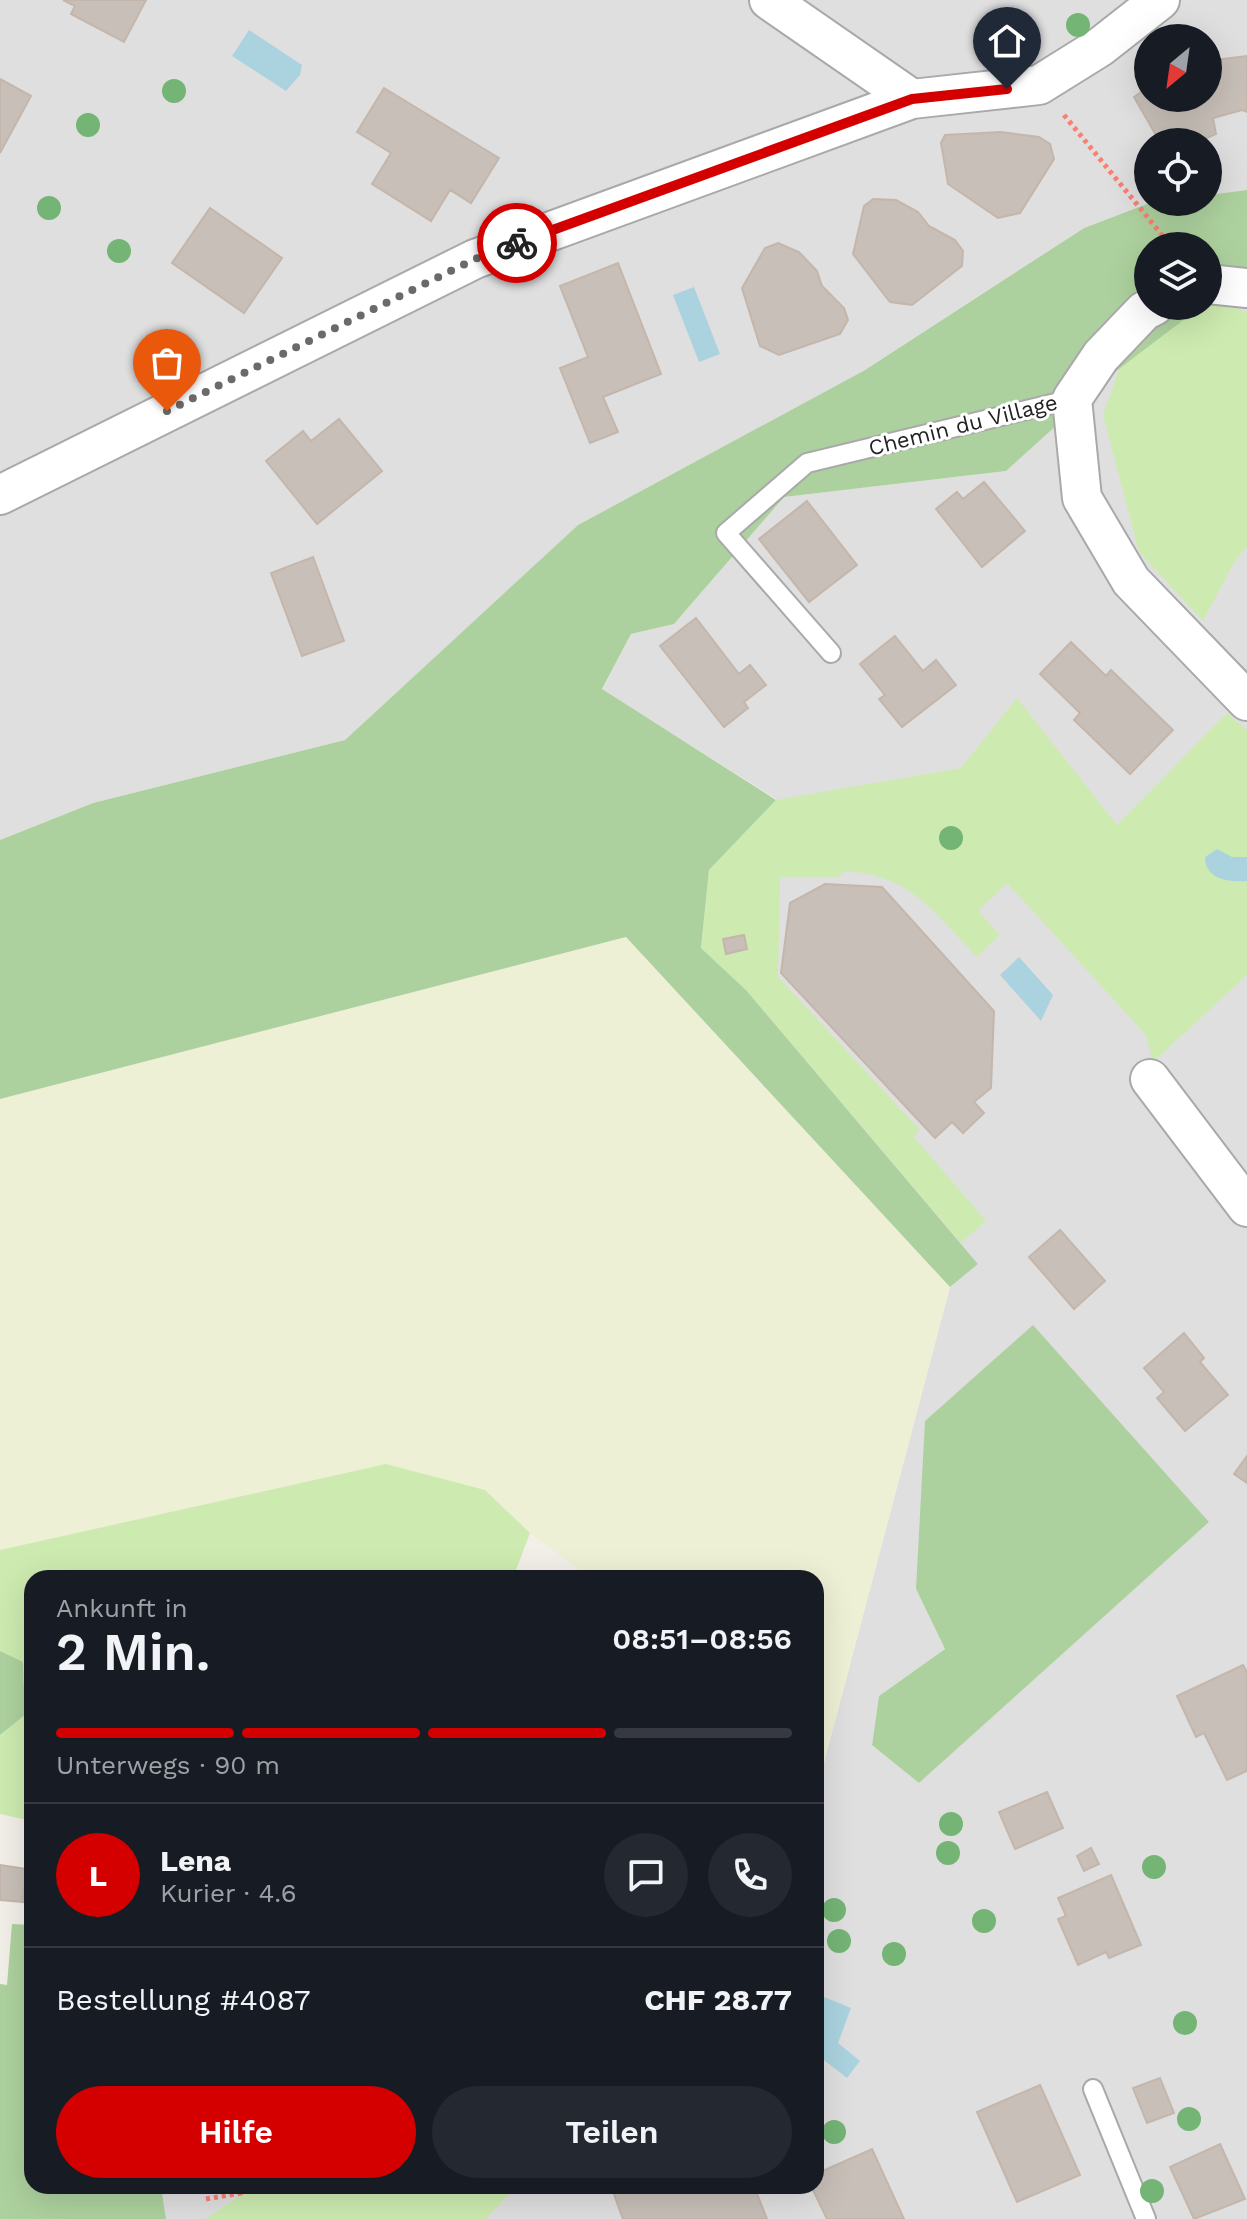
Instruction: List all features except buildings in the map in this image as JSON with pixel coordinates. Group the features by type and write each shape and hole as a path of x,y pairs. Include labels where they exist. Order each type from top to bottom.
{"street":[{"path":"769,0 912,99"},
{"path":"0,495 475,259 912,99 1039,85 1100,47 1160,0"},
{"path":"1222,285 1247,288"},
{"path":"1072,399 1101,356 1135,320"},
{"name":"Chemin du Village","path":"1072,399 1082,498 1131,581 1247,701"},
{"path":"1150,1079 1247,1207"}],"lane":[{"name":"Chemin du Village","path":"831,653 726,533 807,463 1072,399"},
{"path":"1093,2089 1146,2219"}],"path":[{"path":"1062,113 1160,232"},
{"path":"206,2199 235,2194"}],"shaded area":[{"path":"0,0 1247,0 1247,190 1222,193 1222,128 1134,128 1134,209 1084,228 865,370 578,525 345,740 93,803 0,840"},
{"path":"1247,299 1247,2219 166,2219 162,2194 824,2194 824,1763 950,1287 978,1264 746,990 776,799 602,690 631,634 674,624 784,497 1006,471 1119,369 1184,320 1222,320 1222,303","holes":["1209,1522 919,1783 872,1744 879,1696 945,1649 916,1589"]}],"green space":[{"path":"1247,190 1247,299 1222,301 1222,232 1134,232 1134,320 1184,320 1119,369 1006,471 784,497 674,624 631,634 602,689 776,800 709,870 701,948 746,990 978,1264 950,1287 626,937 0,1099 0,840 93,803 345,740 578,525 865,370 1084,228 1134,209 1134,216 1222,216 1222,193"},
{"path":"1222,304 1247,312 1247,547 1236,559 1203,621 1139,552 1103,415 1119,369 1184,320 1222,320"},
{"path":"1017,698 1117,825 1227,713 1247,730 1247,975 1153,1062 1146,1035 1007,883 978,911 1000,935 977,957 920,899 888,880 845,871 838,877 780,877 778,977 920,1130 914,1137 986,1221 961,1243 746,990 701,948 709,870 776,800 961,768"},
{"path":"626,937 950,1287 824,1763 824,1570 579,1570 530,1533 485,1490 0,1550 0,1099"},
{"path":"1033,1325 1209,1522 919,1783 872,1745 879,1696 945,1649 916,1589 925,1421"},
{"path":"386,1464 485,1490 530,1533 516,1570 24,1570 24,1689 23,1663 0,1651 0,1550"},
{"path":"0,1651 23,1662 24,1716 0,1735"},
{"path":"24,1716 24,1819 0,1814 0,1735"},
{"path":"12,1924 24,1925 24,2194 162,2194 166,2219 0,2219 0,1984 7,1985"},
{"path":"243,2194 509,2194 486,2219 205,2219"}],"water":[{"path":"249,30 302,65 300,75 286,91 232,56"},
{"path":"694,287 720,354 699,362 673,295"},
{"path":"1217,849 1232,857 1247,857 1247,881 1226,880 1209,871 1205,857"},
{"path":"1019,957 1053,995 1041,1021 1000,975"},
{"path":"824,1997 851,2008 838,2043 860,2061 847,2078 824,2060"}],"way so far":[{"path":"167,411 475,259 517,243"}],"route":[{"path":"517,243 912,99 1007,89"}]}
